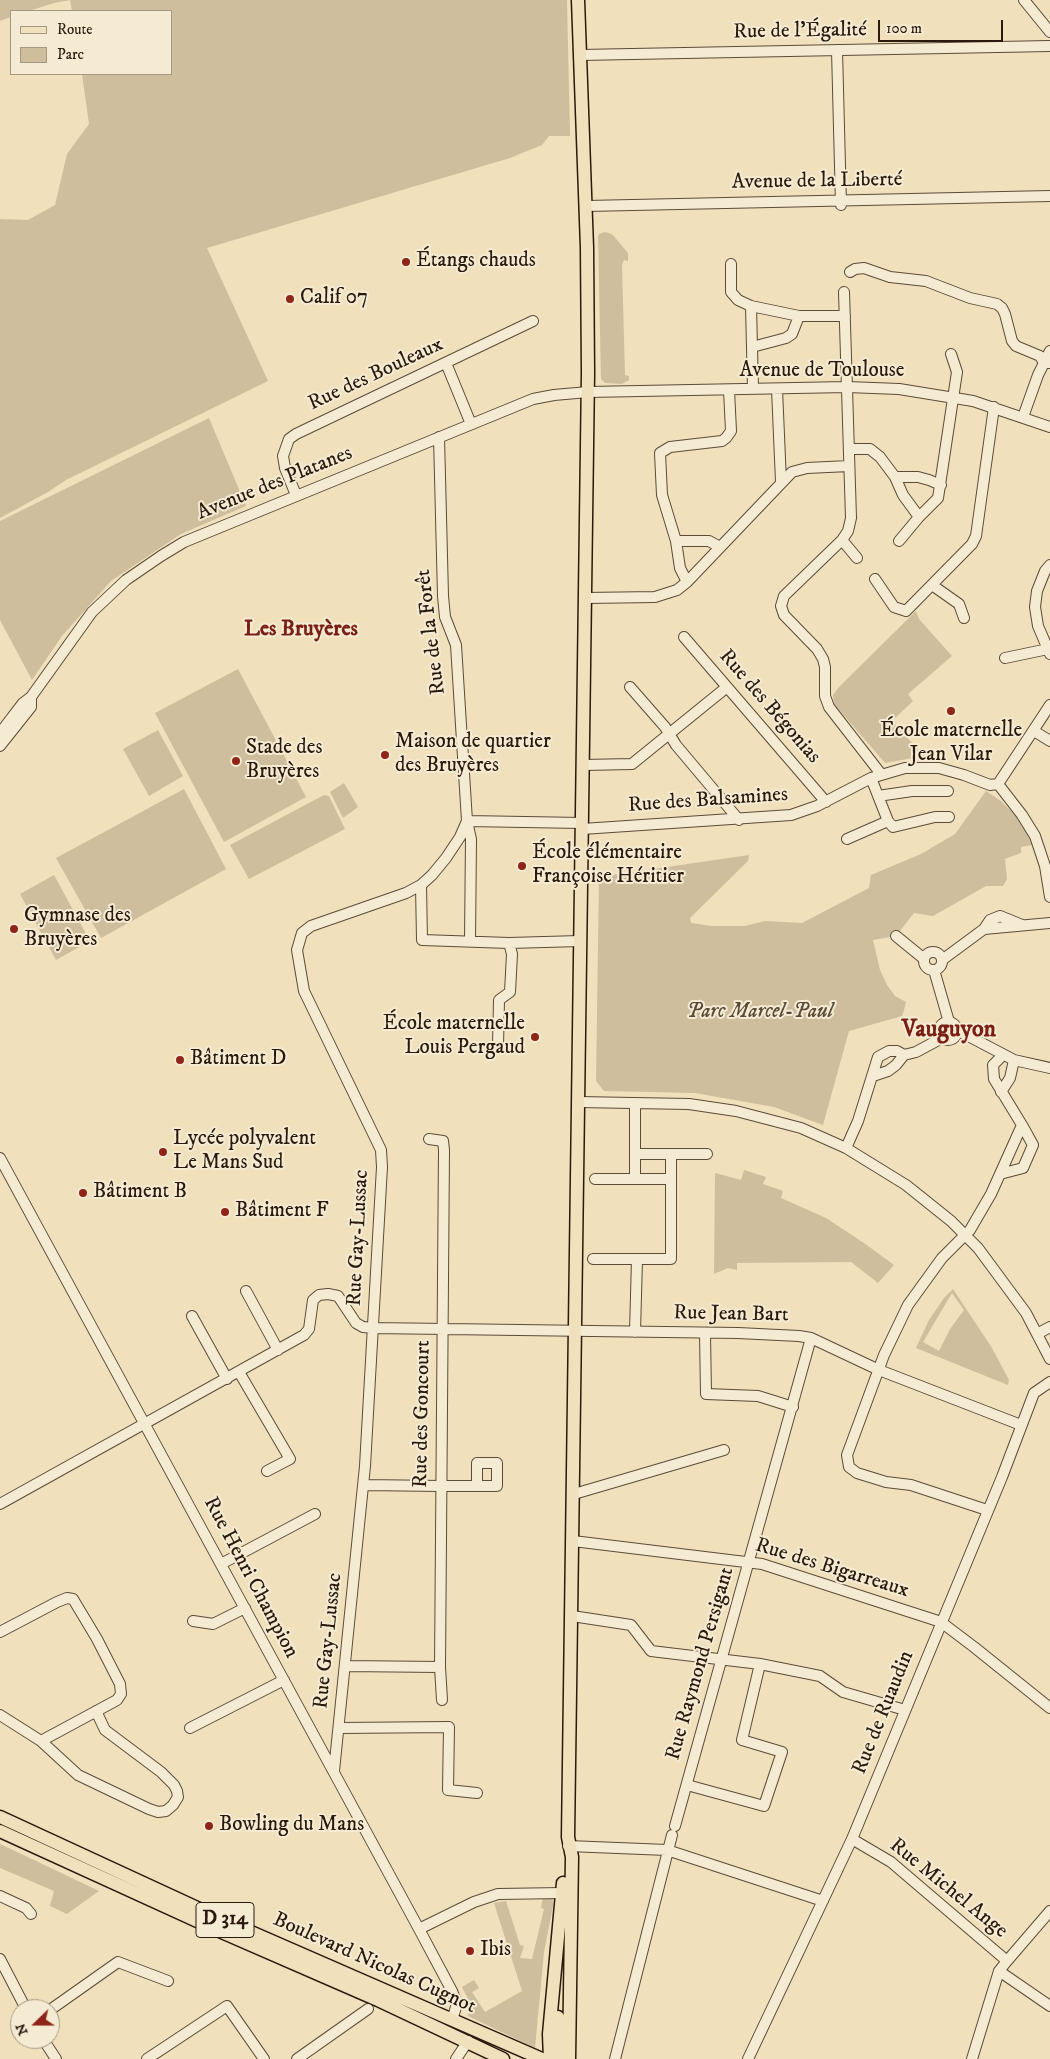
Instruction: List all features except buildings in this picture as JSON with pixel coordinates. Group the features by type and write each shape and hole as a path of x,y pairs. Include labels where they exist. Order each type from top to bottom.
{"main road":[{"path":"550,2059 549,2034 565,1858 568,1846 574,1494 588,392 586,206 578,0"},
{"name":"Boulevard Nicolas Cugnot","path":"0,1817 221,1919 542,2059"},
{"name":"Boulevard Nicolas Cugnot","path":"0,1831 468,2041 503,2059"},
{"path":"568,1846 572,1857 569,2059"},
{"path":"557,1954 559,2059"}],"street":[{"path":"1024,0 1050,32"},
{"name":"Rue de l'Égalité","path":"580,55 1050,46"},
{"path":"837,50 841,203"},
{"name":"Avenue de la Liberté","path":"586,206 841,203 1050,196"},
{"path":"731,264 731,292 738,300 751,306 799,316 845,316"},
{"path":"850,272 855,269 864,268 890,277 926,281 970,298 997,304 1005,314 1012,341 1016,346 1040,356 1047,363"},
{"path":"844,292 851,518 848,531 842,540 784,596 781,606 784,615 817,649 823,659 825,667 825,696 828,707 876,776 878,796 888,821 893,827 935,817 949,817"},
{"path":"751,306 753,389"},
{"path":"752,348 786,338 792,334 799,316"},
{"name":"Rue des Bouleaux","path":"296,495 283,456 289,439 321,421 446,364 533,321"},
{"path":"1023,417 1047,363 1050,351"},
{"path":"899,542 919,517 938,498 957,372 951,354"},
{"path":"446,364 471,424"},
{"name":"Avenue de Toulouse","path":"588,392 847,387 899,389 953,397 994,407 1050,427"},
{"path":"777,389 781,482"},
{"path":"687,582 680,568 676,541 662,495 660,453 670,447 722,441 726,438 731,431 730,390"},
{"name":"Avenue des Platanes","path":"0,732 22,702 31,697 92,612 126,580 184,542 532,399 588,392"},
{"path":"875,579 894,608 906,611 972,544 976,536 994,407"},
{"name":"Rue de la Forêt","path":"439,438 443,596 446,617 456,646 467,821 471,839 470,941"},
{"path":"849,449 870,449 880,457 895,477 903,495 919,517"},
{"path":"585,598 655,597 668,594 687,582 792,472 807,468 850,466"},
{"path":"895,477 918,477 941,485"},
{"path":"842,540 857,558"},
{"path":"676,541 709,541 720,547"},
{"path":"1005,658 1049,651 1038,626 1035,607 1037,591 1048,570"},
{"path":"932,585 959,604 964,618"},
{"name":"Rue des Bégonias","path":"684,637 826,802"},
{"path":"630,687 738,820"},
{"path":"583,765 632,764 727,687"},
{"name":"Avenue des Platanes","path":"0,746 31,707 31,697"},
{"path":"1050,706 998,784 1045,847 1050,897"},
{"path":"1034,731 1050,741"},
{"name":"Rue des Balsamines","path":"467,821 582,826 738,820 791,815 810,810 876,776 905,768 951,770 990,785 998,784"},
{"path":"878,796 912,791 948,791"},
{"name":"Rue Gay-Lussac","path":"334,1771 364,1485 382,1167 381,1150 304,991 297,950 302,933 311,926 406,893 421,885 446,858 460,837 467,821"},
{"path":"847,839 888,821"},
{"path":"421,885 422,940 580,941"},
{"path":"942,960 939,954 932,952 926,954 924,958 925,967 934,970 940,967 942,960 984,929 990,920 1000,916 1022,925 1050,923"},
{"path":"896,936 924,958"},
{"path":"498,1046 499,1000 510,992 512,954 509,942"},
{"path":"934,970 949,1022"},
{"path":"873,1076 888,1071 904,1055 916,1052 942,1038 951,1040 956,1036 957,1030 955,1025 949,1022 944,1023 940,1027 939,1033 942,1038"},
{"path":"957,1030 1014,1060 1050,1068"},
{"path":"846,1148 873,1076 878,1057 882,1053 889,1051 897,1051 904,1055"},
{"path":"1000,1174 1024,1168 1033,1145 1001,1092 992,1072 993,1065 1003,1054"},
{"path":"1001,1092 1010,1078 1014,1060"},
{"path":"578,1102 689,1104 754,1114 801,1128 846,1148 906,1185 978,1248 1014,1295 1050,1360"},
{"path":"635,1103 635,1180"},
{"path":"987,1510 912,1485 886,1482 857,1473 850,1467 847,1459 848,1449 879,1370 908,1305 942,1258 970,1230 987,1202 1022,1125"},
{"name":"Rue des Goncourt","path":"428,1139 443,1141 444,1150 440,1667 442,1700"},
{"path":"635,1154 707,1154"},
{"path":"593,1259 671,1259 671,1154"},
{"name":"Rue Henri Champion","path":"0,1158 452,1990 457,2004 452,2020"},
{"path":"594,1179 671,1180"},
{"path":"636,1332 637,1259"},
{"path":"246,1291 278,1350"},
{"path":"0,1504 304,1336 309,1329 313,1300 324,1294 338,1296 356,1323 363,1327 373,1328"},
{"path":"192,1316 227,1379"},
{"path":"1037,1334 1050,1327"},
{"name":"Rue Jean Bart","path":"373,1328 799,1336 812,1338 879,1370 1021,1425"},
{"path":"705,1333 706,1394 758,1396 793,1407"},
{"name":"Rue Raymond Persigant","path":"614,2059 668,1850 812,1338"},
{"path":"239,1372 290,1459 267,1471"},
{"name":"Rue de Ruaudin","path":"748,2059 852,1839 1034,1393 1050,1382"},
{"path":"574,1494 724,1450"},
{"path":"364,1485 477,1486"},
{"path":"221,1564 315,1514"},
{"name":"Rue des Bigarreaux","path":"573,1541 750,1562 941,1622 974,1646 1050,1708"},
{"path":"0,1632 57,1602 67,1598 73,1599 97,1639 120,1684 121,1694 117,1700 41,1742"},
{"path":"193,1621 213,1624 245,1608"},
{"path":"572,1616 632,1625 651,1651 760,1664 820,1676 843,1692 905,1710"},
{"path":"687,1784 764,1806 782,1752 742,1740 760,1664"},
{"path":"345,1666 440,1667"},
{"path":"190,1728 284,1680"},
{"path":"0,1716 41,1742 78,1775 158,1812 166,1810 173,1805 178,1797 178,1791 174,1785 161,1772 105,1730 96,1711"},
{"path":"340,1728 449,1727 448,1790 477,1793"},
{"name":"Rue Michel Ange","path":"852,1839 891,1862 1007,1961 999,1971 972,2059"},
{"path":"568,1846 668,1850 823,1901"},
{"path":"419,1929 474,1902 498,1894 563,1893"},
{"path":"0,1896 26,1908 31,1914"},
{"path":"1007,1961 1050,1911"},
{"path":"0,1959 21,1999"},
{"path":"60,2003 118,1962 168,1981"},
{"path":"999,1971 1050,2006"},
{"path":"147,2059 158,2056 227,2006 264,2059"},
{"path":"296,2059 368,2009"},
{"path":"456,2059 468,2041"}],"green space":[{"path":"0,0 70,0 32,10 10,10 10,17 0,21"},
{"path":"70,0 567,0 570,136 549,136 542,145 510,158 207,248 268,381 66,480 0,518 0,219 28,220 55,205 67,154 89,124 82,75 172,75 172,10 72,10"},
{"path":"605,232 612,234 628,253 628,261 624,260 622,265 625,375 629,376 629,380 622,384 605,383 601,379 598,237 599,234"},
{"path":"209,418 246,506 181,534 111,581 62,636 32,680 0,620 0,521"},
{"path":"916,611 919,619 952,656 908,694 913,701 892,721 924,756 885,763 834,704 833,695"},
{"path":"238,669 306,797 224,842 155,713"},
{"path":"158,730 183,776 149,796 123,749"},
{"path":"344,783 358,807 343,818 330,792"},
{"path":"184,789 226,869 101,938 56,858"},
{"name":"Parc Marcel-Paul","path":"986,791 1001,801 1012,812 1024,827 1032,845 1021,847 1021,853 1005,859 1007,879 1003,886 986,886 933,916 914,913 896,936 873,940 880,970 895,996 906,1002 904,1010 902,1016 849,1031 823,1125 774,1107 695,1093 604,1091 596,1081 599,877 749,855 748,861 690,918 691,923 711,926 745,926 765,921 802,923 869,888 871,875 921,854 955,834"},
{"path":"324,795 329,796 345,829 249,879 230,845"},
{"path":"54,875 90,941 56,960 20,894"},
{"path":"744,1170 766,1177 763,1184 783,1191 781,1198 826,1218 894,1265 878,1283 851,1262 737,1263 737,1270 728,1268 714,1274 715,1173 741,1180"},
{"path":"953,1289 992,1348 1009,1380 1008,1385 916,1348 929,1320 944,1298","holes":["952,1293 964,1310 950,1329 939,1351 923,1342"]},
{"path":"0,1844 99,1891 67,1914 50,1906 54,1891 0,1868"},
{"path":"543,1896 553,1896 553,1906 544,1952 535,2048 468,2016 469,2001 462,1987 474,1980 479,1988 472,1992 485,2012 522,1991 494,1903 506,1901 520,1945 524,1946 520,1958 532,1959 544,1909 541,1908"}],"place":[{"name":"Étangs chauds","path":"406,262"},
{"name":"Calif 07","path":"290,299"},
{"name":"École maternelle Jean Vilar","path":"951,711"},
{"name":"Maison de quartier des Bruyères","path":"385,755"},
{"name":"Stade des Bruyères","path":"236,761"},
{"name":"École élémentaire Françoise Héritier","path":"522,866"},
{"name":"Gymnase des Bruyères","path":"14,929"},
{"name":"École maternelle Louis Pergaud","path":"535,1037"},
{"name":"Bâtiment D","path":"180,1060"},
{"name":"Lycée polyvalent Le Mans Sud","path":"163,1152"},
{"name":"Bâtiment B","path":"83,1193"},
{"name":"Bâtiment F","path":"225,1212"},
{"name":"Bowling du Mans","path":"209,1826"},
{"name":"Ibis","path":"470,1951"}],"district":[{"name":"Les Bruyères","path":"301,630"},
{"name":"Vauguyon","path":"949,1031"}]}
